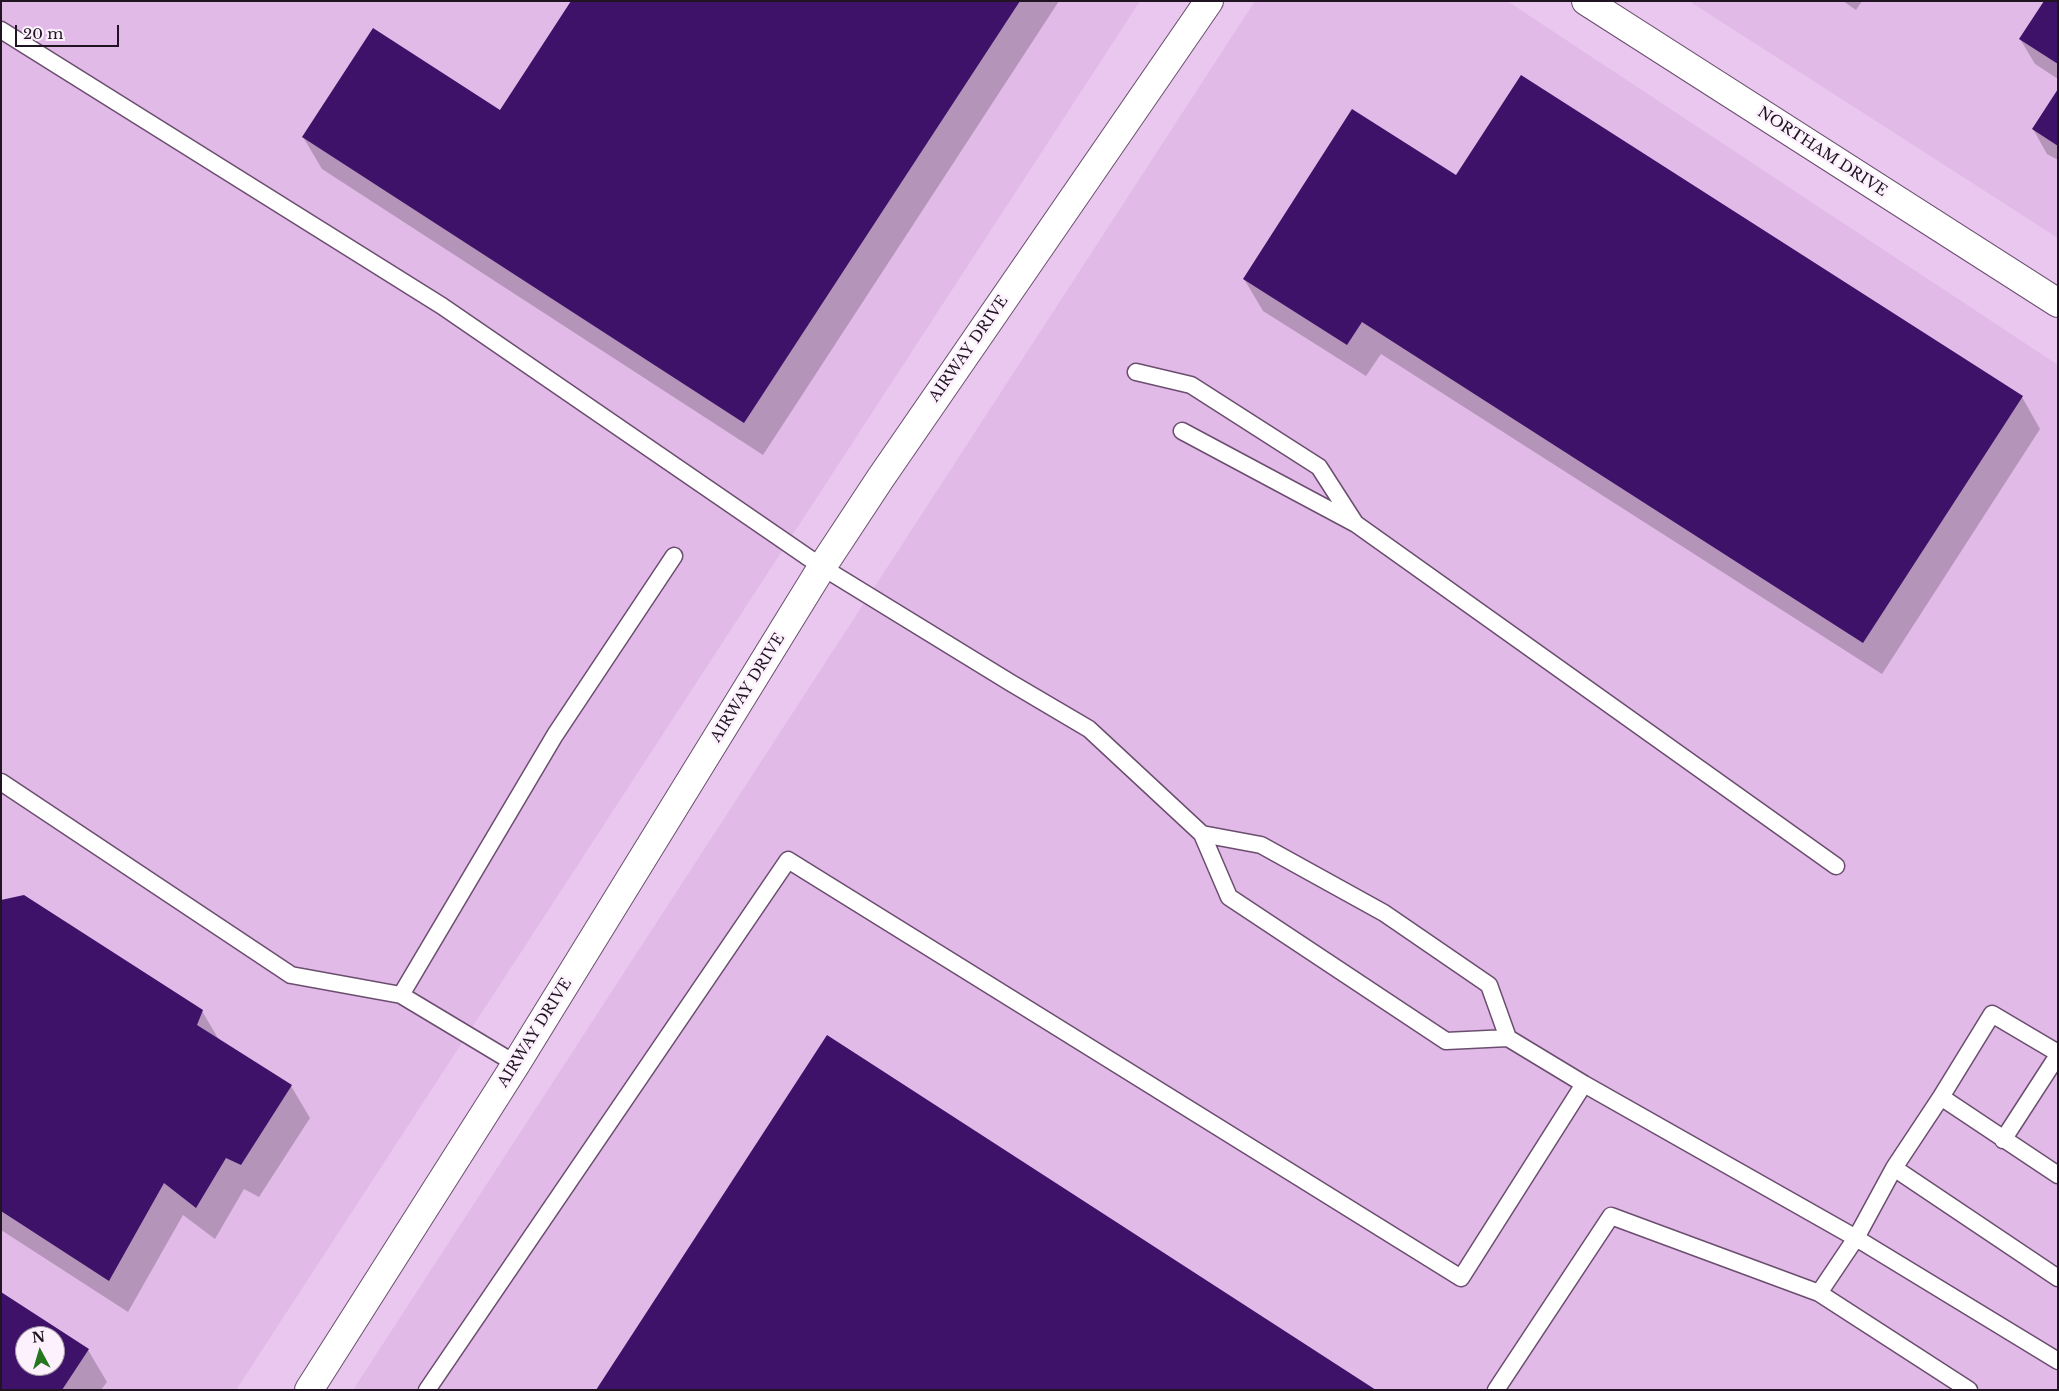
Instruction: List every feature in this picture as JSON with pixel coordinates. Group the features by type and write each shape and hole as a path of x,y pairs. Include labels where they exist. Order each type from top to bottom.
{"street":[{"name":"AIRWAY DRIVE","path":"309,1390 516,1064 822,567 880,479 1209,1"},
{"name":"NORTHAM DRIVE","path":"1586,1 2058,303"}],"lane":[{"path":"1,30 442,306 822,567 1089,729 1202,834 1230,897 1446,1041 1508,1038 1584,1084 1856,1238 2058,1361"},
{"path":"1136,372 1191,385 1319,467 1356,524"},
{"path":"1182,431 1356,524 1836,866"},
{"path":"401,995 555,735 674,556"},
{"path":"1,782 291,975 401,995 516,1064"},
{"path":"1202,834 1261,845 1384,913 1489,985 1508,1038"},
{"path":"427,1390 788,860 1461,1278 1584,1084"},
{"path":"1819,1293 1856,1238 1894,1168 1941,1097 1992,1014 2058,1054 2003,1140"},
{"path":"1941,1097 2058,1175"},
{"path":"1894,1168 2058,1278"},
{"path":"1496,1390 1611,1216 1819,1293 1969,1390"}],"shaded area":[{"path":"1,1 1140,1 236,1390 1,1390"},
{"path":"1255,1 1507,1 2058,365 2058,1390 353,1390"},
{"path":"1689,1 2058,1 2058,238"}],"building":[{"path":"571,1 1020,1 744,423 302,137 373,28 500,110"},
{"path":"2044,1 2058,1 2058,64 2019,39"},
{"path":"1521,75 2023,396 1863,643 1362,322 1347,345 1243,279 1352,109 1456,175"},
{"path":"2058,89 2058,146 2032,129"},
{"path":"24,895 203,1010 197,1025 292,1085 241,1165 226,1158 196,1208 164,1183 109,1281 1,1211 1,900"},
{"path":"827,1035 1376,1390 596,1390"},
{"path":"1,1292 53,1326 15,1326 15,1376 65,1376 65,1333 89,1349 62,1390 1,1390"}]}
